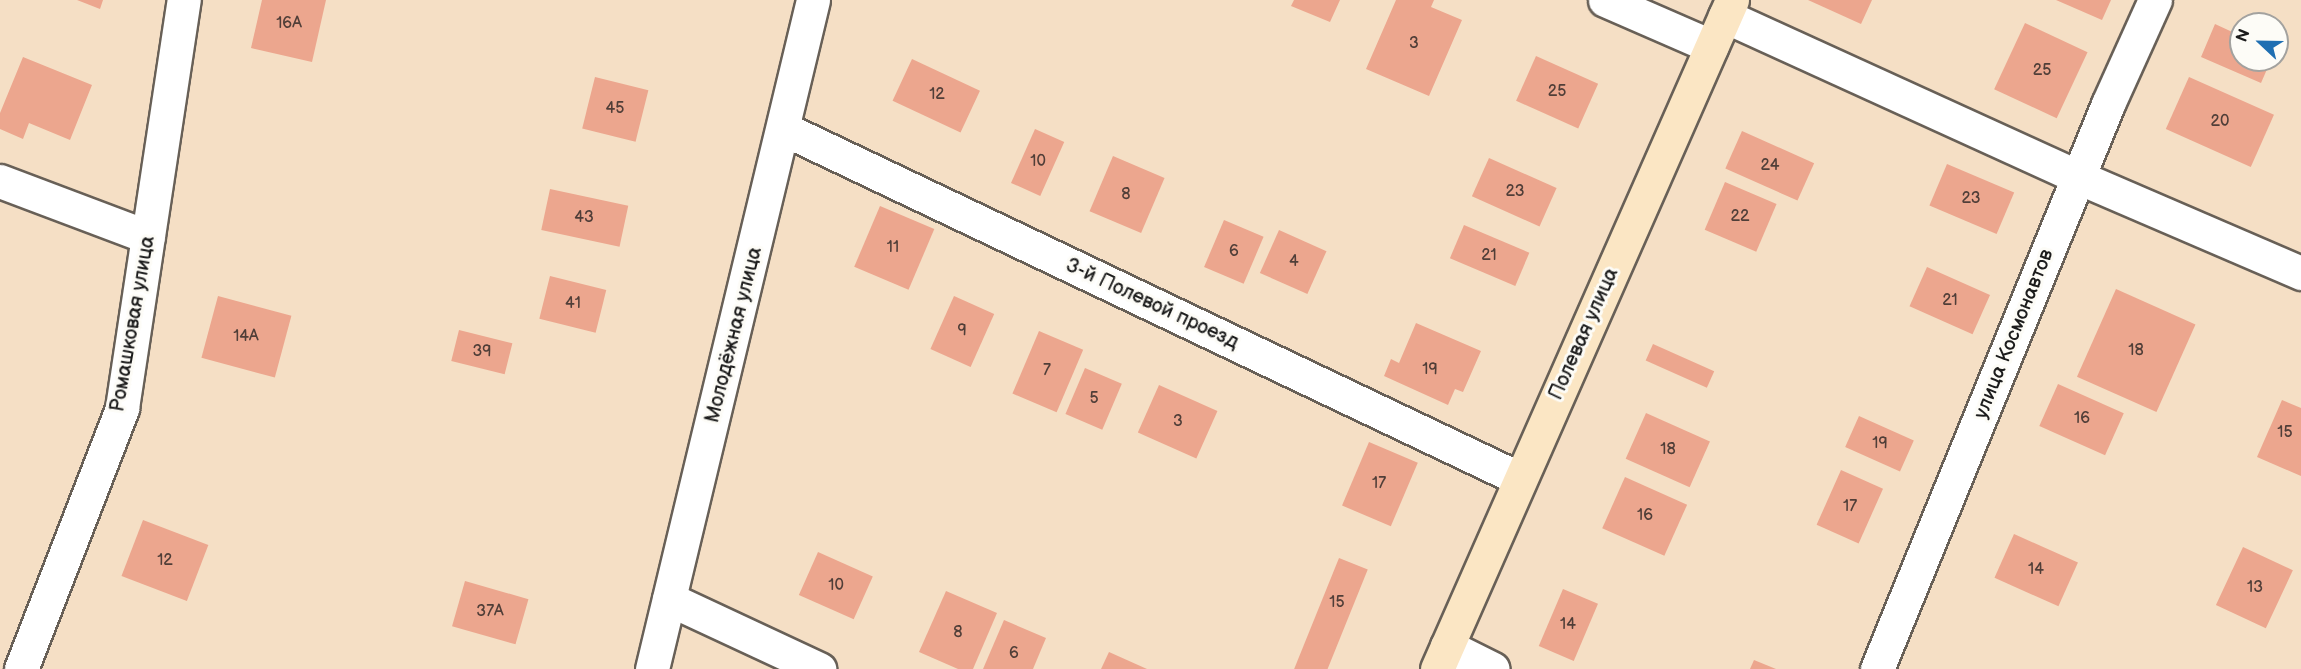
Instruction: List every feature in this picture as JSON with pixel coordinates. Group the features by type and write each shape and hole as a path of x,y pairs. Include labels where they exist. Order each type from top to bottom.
{"street":[{"name":"Ромашковая улица","path":"21,669 122,408 184,0"},
{"name":"Молодёжная улица","path":"652,669 784,129 813,0"},
{"path":"1605,0 1711,45"},
{"name":"улица Космонавтов","path":"1877,669 2078,177 2155,0"},
{"path":"1728,8 2078,177 2301,273"},
{"name":"Полевая улица","path":"1442,658 1728,8"},
{"name":"3-й Полевой проезд","path":"784,129 1520,478"},
{"path":"0,181 148,237"},
{"path":"669,599 819,669"},
{"path":"1442,658 1493,669"}],"building":[{"path":"77,0 103,0 100,9"},
{"path":"262,0 326,0 312,62 251,48"},
{"path":"1294,0 1340,0 1330,22 1291,6"},
{"path":"1396,0 1434,0 1431,7 1462,20 1429,96 1366,69"},
{"path":"1808,0 1872,0 1861,24"},
{"path":"2056,0 2111,0 2102,20"},
{"path":"2025,23 2088,52 2057,118 1994,89"},
{"path":"2215,24 2229,30 2229,69 2201,57"},
{"path":"1536,56 1598,84 1578,128 1516,101"},
{"path":"23,57 92,85 70,140 29,123 23,139 0,129 0,113"},
{"path":"912,59 980,91 961,132 893,101"},
{"path":"2236,72 2266,72 2261,83"},
{"path":"595,77 648,90 636,142 582,128"},
{"path":"2189,77 2274,115 2251,167 2166,129"},
{"path":"1035,129 1064,142 1040,196 1011,183"},
{"path":"1742,131 1814,163 1797,201 1725,168"},
{"path":"1113,156 1165,178 1141,233 1090,211"},
{"path":"1489,158 1557,188 1540,226 1472,196"},
{"path":"1947,164 2014,193 1997,234 1929,205"},
{"path":"1725,182 1777,204 1756,252 1705,230"},
{"path":"550,189 628,206 620,247 541,230"},
{"path":"880,206 934,229 909,290 854,267"},
{"path":"1224,220 1264,237 1244,284 1204,267"},
{"path":"1464,225 1529,253 1515,286 1450,258"},
{"path":"1279,230 1327,251 1307,294 1260,273"},
{"path":"1927,267 1990,295 1973,334 1910,306"},
{"path":"550,276 606,290 596,333 539,319"},
{"path":"2116,289 2195,324 2156,412 2077,377"},
{"path":"218,296 291,316 275,377 201,358"},
{"path":"954,296 994,314 971,367 930,349"},
{"path":"1416,323 1481,351 1463,392 1455,389 1448,405 1384,376 1391,359 1399,363"},
{"path":"459,330 512,343 505,374 451,361"},
{"path":"1039,331 1083,350 1057,412 1012,394"},
{"path":"1653,344 1714,371 1707,388 1646,360"},
{"path":"1085,368 1122,384 1102,430 1065,414"},
{"path":"2058,384 2124,413 2105,455 2039,426"},
{"path":"1159,385 1217,411 1196,459 1138,433"},
{"path":"2282,400 2301,408 2301,476 2257,457"},
{"path":"1646,413 1710,441 1690,487 1626,459"},
{"path":"1859,416 1914,440 1900,471 1845,447"},
{"path":"1369,442 1418,463 1391,526 1342,506"},
{"path":"1841,470 1883,489 1859,544 1817,525"},
{"path":"1625,477 1687,505 1664,556 1602,528"},
{"path":"143,520 208,545 187,601 121,576"},
{"path":"2014,534 2078,562 2058,606 1994,578"},
{"path":"2243,547 2293,570 2266,628 2216,605"},
{"path":"818,552 873,576 854,619 799,595"},
{"path":"1339,558 1368,570 1328,669 1294,669"},
{"path":"465,581 528,599 515,644 452,626"},
{"path":"1563,589 1598,604 1574,661 1539,646"},
{"path":"946,591 997,613 973,669 958,669 919,652"},
{"path":"1004,620 1046,638 1033,669 983,669"},
{"path":"1109,652 1147,669 1101,669"},
{"path":"1754,660 1776,669 1750,669"}]}
